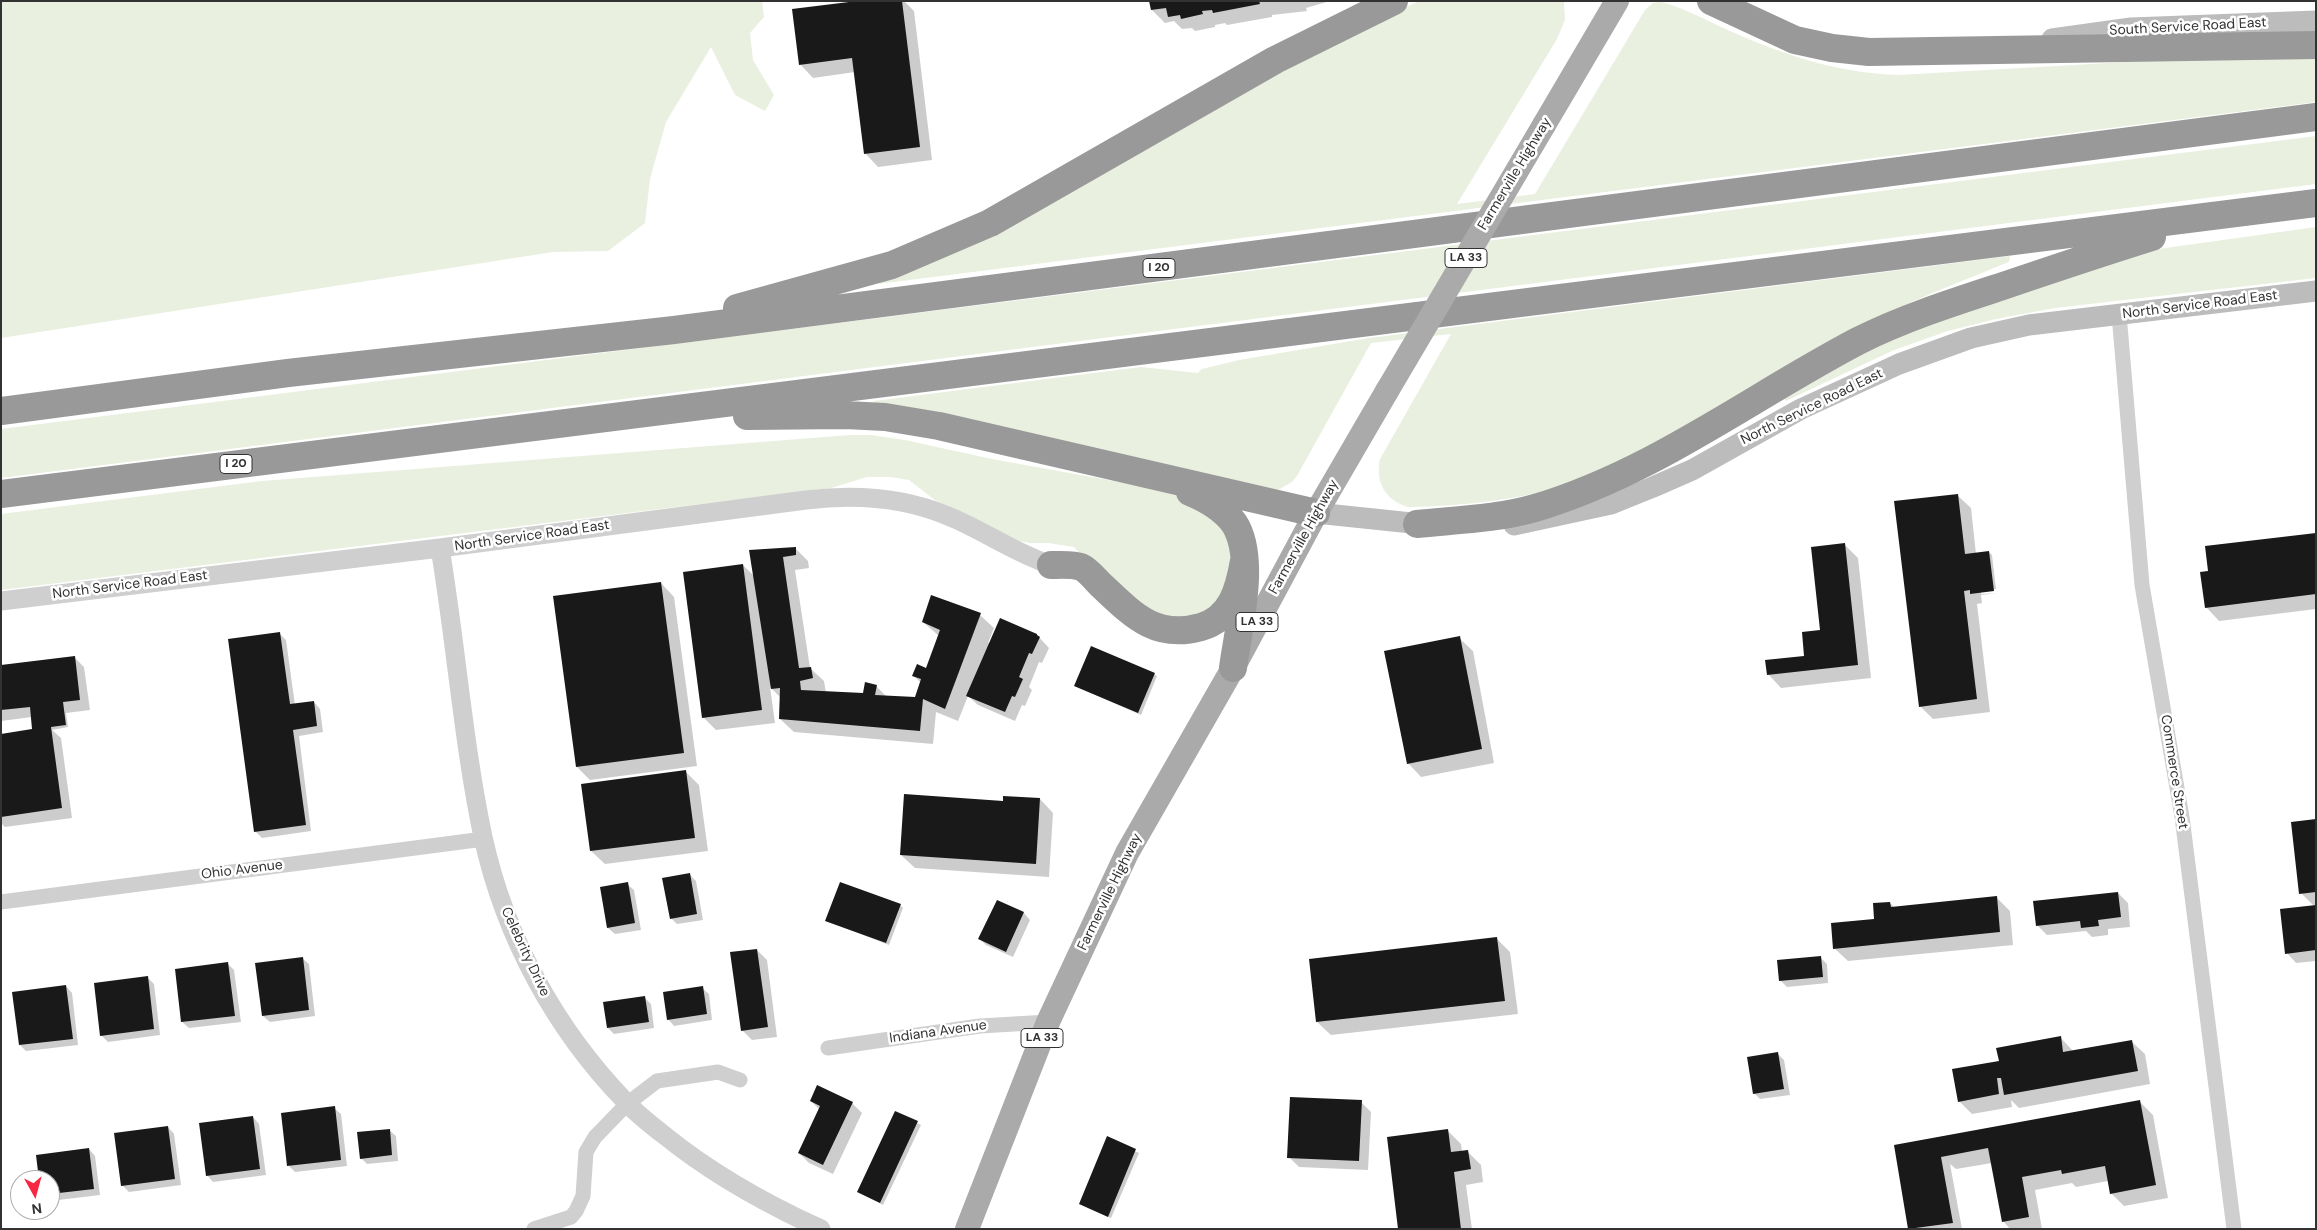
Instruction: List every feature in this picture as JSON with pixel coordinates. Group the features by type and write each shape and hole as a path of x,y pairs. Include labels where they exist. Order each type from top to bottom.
{"highway":[{"path":"674,330 749,304 820,287 892,265 990,223 1275,60 1394,1"},
{"path":"1721,4 1795,40 1832,48 1869,52 2316,45"},
{"name":"I 20","path":"1,411 288,373 674,330 2316,117"},
{"name":"I 20","path":"1,494 2316,203"},
{"path":"1417,524 1495,516 1534,508 1572,496 1612,479 1697,435 1858,342 1912,316 2213,217"},
{"path":"471,435 695,419 846,414 885,417 939,426 1316,513"},
{"path":"1154,477 1202,497 1221,509 1234,524 1242,542 1244,587 1233,668"},
{"path":"1050,564 1082,567 1130,611 1155,627 1176,631 1203,626 1217,620 1226,612 1240,585 1244,561"}],"main road":[{"name":"Farmerville Highway","path":"967,1229 1048,1022 1127,853 1233,668 1316,513 1617,1"},
{"name":"South Service Road East","path":"1972,50 2131,28 2316,21"},
{"name":"North Service Road East","path":"1316,513 1449,528 1505,526 1532,522 1611,504 1692,470 1801,409 1899,364 1966,340 2029,325 2316,291"}],"street":[{"name":"Commerce Street","path":"2119,314 2142,585 2182,817 2234,1229"},
{"name":"North Service Road East","path":"1,601 440,548 806,500 854,498 883,499 914,504 948,516 1010,548 1050,564"},
{"name":"Celebrity Drive","path":"440,548 484,839 506,913 541,990 581,1051 627,1104 697,1161 762,1201 821,1229"},
{"name":"Ohio Avenue","path":"1,902 484,839"},
{"name":"Indiana Avenue","path":"828,1048 980,1026 1048,1022"},
{"path":"534,1229 571,1218 581,1204 586,1152 609,1120 657,1081 718,1072 740,1080"}],"green space":[{"path":"1,1 762,1 764,17 750,33 753,60 774,95 765,111 735,95 711,47 666,122 650,179 645,223 608,251 553,252 1,338"},
{"path":"1419,1 1564,1 1565,20 1557,39 1457,204 1535,194 1645,10 1653,3 1659,2 1676,7 1796,57 1836,67 1877,74 1898,75 2144,61 2316,56 2316,102 878,284 1327,45"},
{"path":"2316,136 2316,184 1,478 1,429"},
{"path":"2316,227 2316,278 2055,308 1996,319 1948,331 1894,350 1786,401 1783,397 1887,338 2137,252"},
{"path":"2010,256 2009,262 1946,287 1884,315 1852,332 1632,460 1579,482 1551,490 1494,501 1408,507 1393,500 1388,495 1379,475 1380,459 1451,334 1371,343 1297,476 1292,482 1278,490 873,404 874,401 1141,367 1198,373 1202,369 1239,360 1369,338"},
{"path":"850,435 871,435 905,440 992,459 1180,493 1226,530 1233,555 1225,603 1169,626 1090,565 1074,547 1010,539 969,515 936,501 909,480 891,477 867,477 831,488 1,590 1,514 262,481"}],"building":[{"path":"857,1 902,1 920,147 864,154 852,58 799,65 792,9"},
{"path":"1149,1 1259,1 1260,4 1213,13 1212,10 1202,11 1203,14 1181,19 1180,15 1168,17 1166,8 1151,10"},
{"path":"1958,494 1965,554 1989,551 1994,591 1970,594 1970,590 1964,591 1977,699 1919,707 1894,501"},
{"path":"2316,533 2316,594 2205,608 2200,572 2208,571 2205,546"},
{"path":"1845,543 1858,665 1767,675 1765,660 1804,656 1802,632 1820,630 1811,547"},
{"path":"796,547 796,555 783,557 799,668 811,667 813,678 800,681 801,690 863,693 865,682 877,685 875,695 915,697 921,679 912,676 917,664 926,668 940,630 922,622 931,595 981,613 945,709 923,699 920,731 779,719 780,688 771,689 749,550"},
{"path":"743,564 762,710 702,718 683,572"},
{"path":"661,582 684,753 576,767 553,596"},
{"path":"1000,618 1040,637 1032,654 1029,653 1019,677 1023,679 1015,697 1012,696 1005,712 966,696"},
{"path":"280,632 290,704 314,701 317,726 293,730 306,825 254,832 228,639"},
{"path":"1460,636 1482,749 1407,764 1384,651"},
{"path":"1091,646 1155,673 1138,713 1074,686"},
{"path":"75,656 80,700 63,702 66,725 51,727 62,808 1,817 1,734 32,729 30,707 1,710 1,665"},
{"path":"686,770 695,838 590,851 581,784"},
{"path":"904,794 1003,801 1003,796 1040,798 1036,864 900,855"},
{"path":"2316,819 2316,892 2299,894 2291,822"},
{"path":"690,873 697,914 670,919 662,878"},
{"path":"628,882 635,923 607,928 600,887"},
{"path":"840,882 901,904 886,943 825,921"},
{"path":"2118,892 2121,917 2098,920 2099,926 2081,928 2080,921 2036,926 2033,901"},
{"path":"1997,896 2000,932 1833,949 1831,923 1874,919 1873,903 1890,902 1891,907"},
{"path":"997,900 1024,912 1006,952 978,939"},
{"path":"2316,905 2316,950 2285,954 2280,909"},
{"path":"1497,937 1505,1001 1316,1022 1309,959"},
{"path":"757,949 768,1027 741,1031 730,952"},
{"path":"1821,956 1823,977 1779,981 1777,960"},
{"path":"303,957 309,1010 262,1016 255,963"},
{"path":"228,962 235,1016 181,1022 175,969"},
{"path":"148,976 154,1029 100,1036 94,983"},
{"path":"66,985 73,1039 19,1045 12,992"},
{"path":"703,986 707,1014 667,1020 663,992"},
{"path":"645,996 649,1022 607,1028 603,1002"},
{"path":"2061,1036 2063,1052 2132,1040 2138,1071 2004,1095 2001,1078 1997,1078 1999,1094 1958,1102 1952,1069 1999,1061 1996,1048"},
{"path":"1778,1052 1784,1089 1753,1094 1747,1057"},
{"path":"817,1085 853,1102 823,1165 798,1153 820,1106 810,1101"},
{"path":"1290,1097 1362,1100 1359,1161 1287,1158"},
{"path":"2140,1100 2156,1185 2110,1194 2105,1166 2062,1174 2061,1170 2022,1177 2029,1217 2002,1222 1988,1148 1941,1157 1953,1223 1908,1229 1894,1145"},
{"path":"335,1106 341,1160 287,1166 281,1113"},
{"path":"895,1111 918,1121 880,1203 857,1192"},
{"path":"253,1116 260,1169 206,1176 199,1123"},
{"path":"168,1126 175,1179 121,1186 114,1133"},
{"path":"390,1129 392,1155 360,1159 357,1132"},
{"path":"1448,1129 1451,1152 1468,1150 1471,1169 1454,1172 1461,1229 1398,1229 1387,1137"},
{"path":"1107,1136 1136,1149 1108,1217 1079,1204"},
{"path":"89,1148 94,1189 60,1193 60,1170 38,1170 36,1155"}]}
